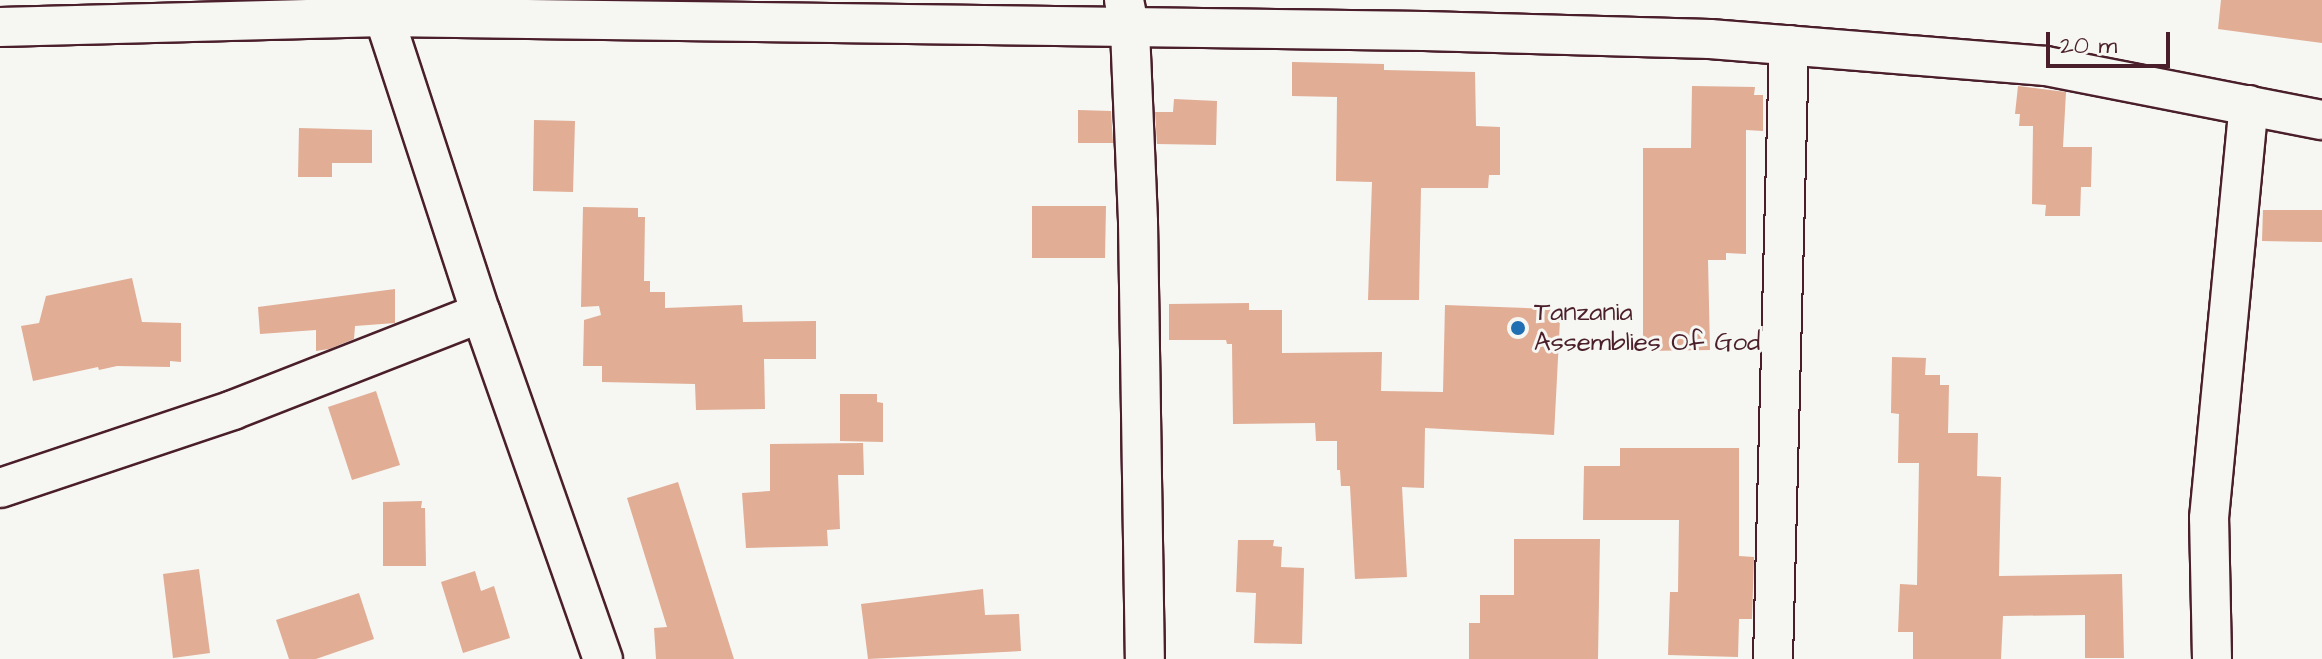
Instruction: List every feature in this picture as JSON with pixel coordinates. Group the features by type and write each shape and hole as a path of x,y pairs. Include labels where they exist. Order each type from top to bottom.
{"street":[{"path":"384,9 481,313 603,659"},
{"path":"0,27 384,9 1424,15 2046,66 2322,120"},
{"path":"1127,15 1138,222 1145,659"},
{"path":"1773,659 1789,45"},
{"path":"2212,659 2209,518 2249,105"},
{"path":"0,488 233,410 481,313"}],"building":[{"path":"2221,0 2322,0 2322,43 2218,29"},
{"path":"1292,62 1384,64 1384,70 1475,72 1476,126 1500,127 1500,175 1489,175 1488,188 1421,188 1419,300 1368,300 1372,182 1336,181 1337,97 1292,96"},
{"path":"1692,86 1755,87 1754,95 1763,95 1763,131 1746,130 1746,254 1726,253 1726,260 1708,260 1710,350 1643,351 1643,148 1691,148"},
{"path":"2018,86 2066,92 2063,147 2092,147 2091,187 2081,187 2080,216 2045,216 2046,205 2032,204 2033,126 2019,126 2020,114 2015,114"},
{"path":"1174,99 1217,101 1216,145 1157,144 1155,112 1173,112"},
{"path":"1078,110 1111,111 1113,143 1078,143"},
{"path":"534,120 575,121 573,192 533,191"},
{"path":"299,128 372,130 372,163 332,163 332,177 298,177"},
{"path":"1032,206 1106,206 1105,258 1032,258"},
{"path":"583,207 638,208 638,217 645,217 644,281 650,281 650,292 665,292 665,308 742,305 743,322 816,321 816,359 764,359 765,409 696,410 695,384 602,382 602,366 583,366 584,320 601,315 599,306 581,307"},
{"path":"2263,210 2322,210 2322,242 2262,241"},
{"path":"132,278 142,322 181,323 181,362 170,361 170,367 117,366 99,370 98,367 33,381 21,326 39,323 46,296"},
{"path":"395,289 395,323 355,326 354,339 329,349 316,351 316,330 260,334 258,307"},
{"path":"1249,303 1249,310 1282,310 1282,353 1382,352 1381,391 1443,392 1445,305 1551,309 1551,320 1560,320 1554,435 1425,428 1424,488 1402,487 1407,577 1355,579 1350,486 1341,486 1340,470 1337,470 1337,441 1316,441 1315,423 1233,424 1232,344 1227,344 1226,340 1169,340 1169,304"},
{"path":"1892,357 1926,358 1925,375 1940,375 1940,385 1949,385 1948,433 1978,433 1977,476 2001,477 1999,576 2122,574 2124,658 2085,658 2085,615 2003,616 2001,659 1913,659 1913,632 1898,632 1900,584 1917,585 1919,463 1898,463 1899,414 1891,413"},
{"path":"376,391 400,465 352,480 328,407"},
{"path":"840,394 877,394 877,402 883,403 883,442 840,441"},
{"path":"863,443 864,475 838,475 840,529 827,530 828,546 746,548 742,493 770,491 770,444"},
{"path":"1620,448 1739,448 1739,556 1754,557 1752,619 1739,619 1738,657 1668,655 1670,592 1678,592 1679,520 1583,520 1584,466 1620,466"},
{"path":"678,482 734,659 656,659 654,628 667,627 627,498"},
{"path":"422,501 421,508 425,508 426,566 383,566 383,502"},
{"path":"1514,539 1600,539 1598,659 1469,659 1469,623 1480,623 1480,595 1514,595"},
{"path":"1238,540 1274,540 1273,546 1282,547 1281,567 1304,568 1302,644 1254,643 1256,593 1236,592"},
{"path":"199,569 210,653 173,658 163,574"},
{"path":"475,571 481,591 494,586 510,638 463,653 441,582"},
{"path":"983,589 985,615 1019,614 1021,651 868,659 861,604"},
{"path":"359,593 374,639 316,659 289,659 276,620"}],"place":[{"name":"Tanzania Assemblies Of God","path":"1518,328"}]}
